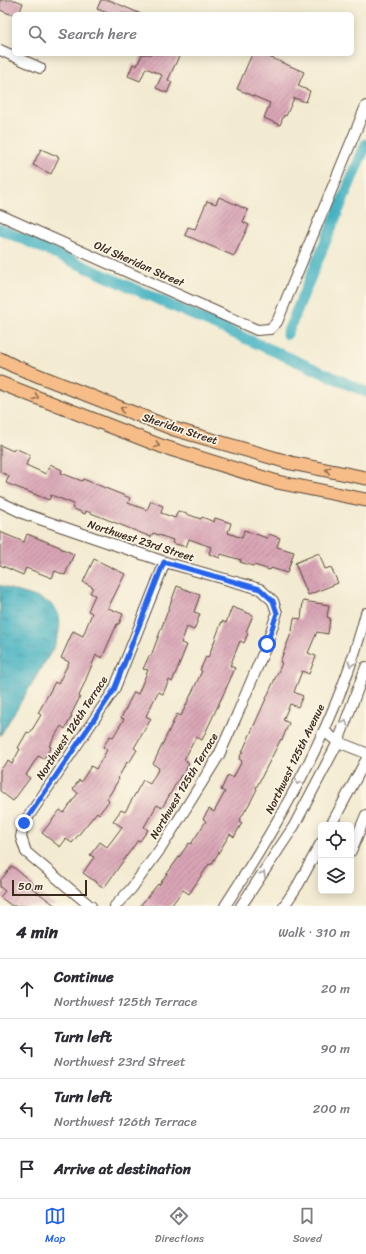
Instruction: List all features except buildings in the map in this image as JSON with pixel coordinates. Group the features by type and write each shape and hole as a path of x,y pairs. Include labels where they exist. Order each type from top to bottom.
{"main road":[{"name":"Sheridan Street","path":"0,359 21,369 174,429 291,462 366,478"},
{"name":"Sheridan Street","path":"0,383 162,446 277,482 366,500"}],"street":[{"path":"0,50 12,55"},
{"path":"13,56 40,68"},
{"name":"Old Sheridan Street","path":"0,215 257,330 270,329 277,322 366,106"},
{"name":"Northwest 23rd Street","path":"0,502 25,514 164,562 260,589 273,601"},
{"name":"Northwest 126th Terrace","path":"91,906 26,852 22,836 24,823 114,690 164,562"},
{"name":"Northwest 125th Terrace","path":"115,906 131,889 161,848 219,755 267,644 277,613 273,601"},
{"name":"Northwest 125th Avenue","path":"225,906 280,819 324,731 349,670 366,613"},
{"path":"241,906 263,875 294,826 338,742 366,667"},
{"path":"324,731 338,742 366,753"},
{"path":"333,822 366,760"},
{"path":"354,844 366,815"},
{"path":"284,906 318,849"}],"water":[{"path":"0,585 48,602 55,608 59,617 59,630 54,647 0,736"}],"waterway":[{"path":"287,334 366,144"},
{"path":"0,229 366,392"}],"route":[{"path":"24,823 114,690 164,562 260,589 273,601 277,613 267,644"}]}
